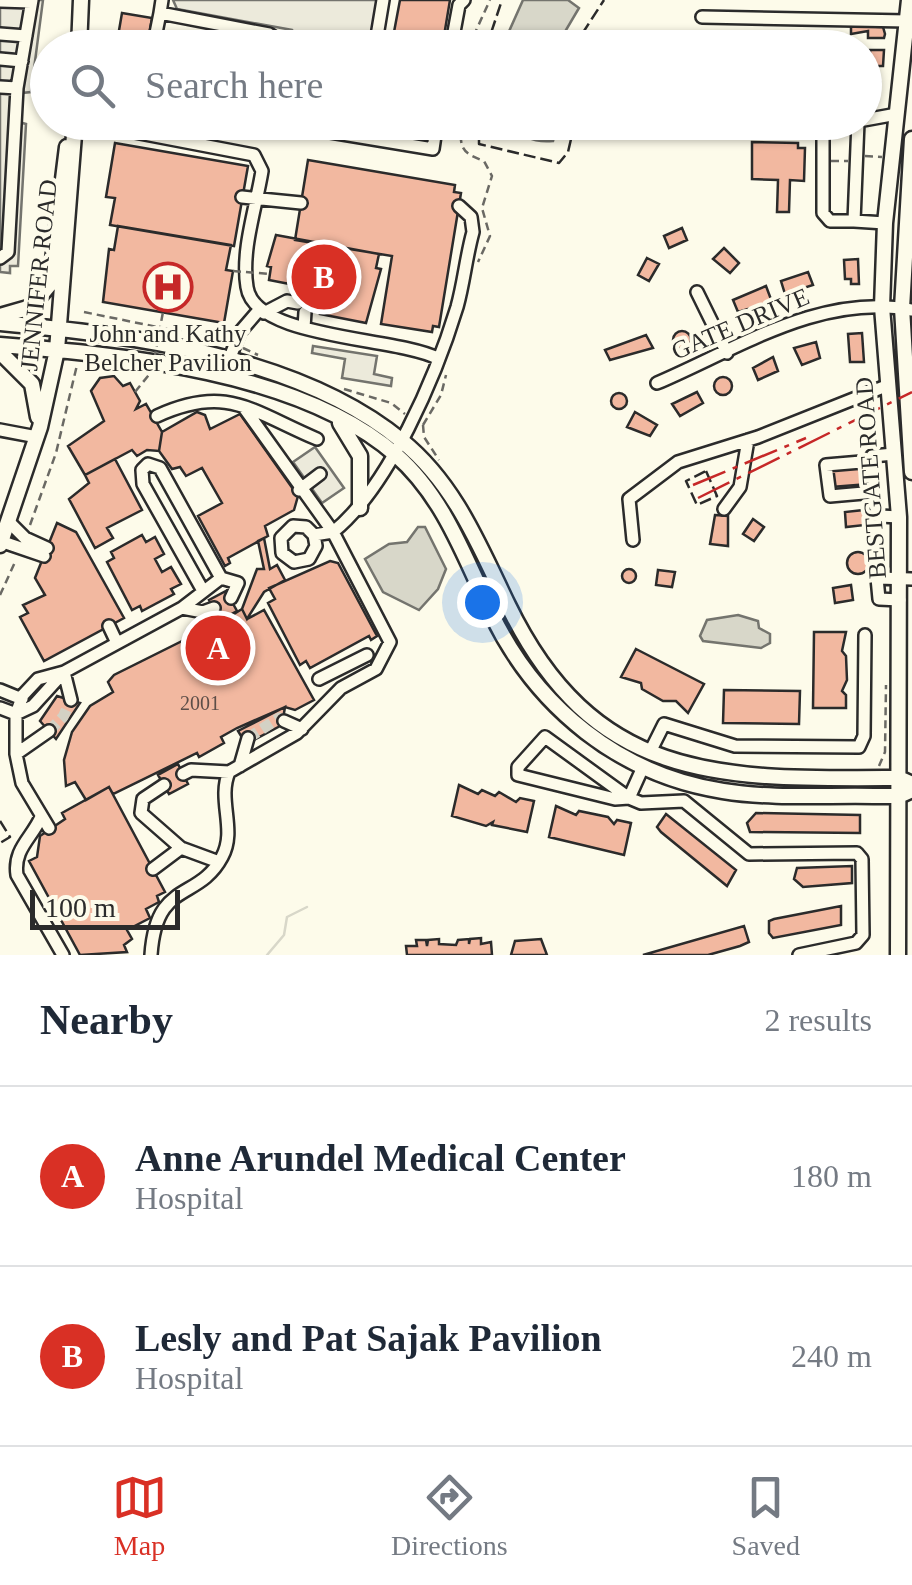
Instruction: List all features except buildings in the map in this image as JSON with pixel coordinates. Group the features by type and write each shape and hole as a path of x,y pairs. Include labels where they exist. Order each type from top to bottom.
{"main road":[{"path":"79,30 81,0"},
{"name":"BESTGATE ROAD","path":"898,955 905,787 900,600 906,578 886,386 882,306 886,223 909,0"},
{"path":"0,320 30,307 50,284 62,164 71,140"},
{"name":"JENNIFER ROAD","path":"0,543 38,432 56,350 75,140"},
{"name":"BESTGATE ROAD","path":"912,140 907,258 912,472"},
{"path":"883,258 907,258"},
{"path":"0,320 150,342 229,360 324,394 398,447 440,504 495,620 537,688 571,722 647,760 691,769 905,787"},
{"path":"0,348 56,350 210,375 332,416 398,447"},
{"path":"0,348 32,384 38,432"},
{"path":"332,416 350,434 360,456 360,508"}],"street":[{"path":"378,30 384,0"},
{"path":"456,30 464,0"},
{"path":"0,1 32,1 17,88 16,119 7,145 6,256 0,258"},
{"path":"161,7 253,30"},
{"path":"702,17 907,21"},
{"path":"0,34 26,36"},
{"path":"0,58 22,60"},
{"path":"0,87 17,88"},
{"path":"882,117 897,114"},
{"path":"0,118 16,119"},
{"path":"186,140 247,150 259,162 262,172 246,286 262,311 304,328 406,346 436,358"},
{"path":"376,140 433,149 435,140"},
{"path":"822,140 824,214 830,221 886,223"},
{"path":"854,222 857,140"},
{"path":"242,197 301,203"},
{"path":"300,576 297,562 282,553 283,533 300,526 314,535 333,532 360,508 398,447 457,306 473,232 471,217 459,206"},
{"path":"696,292 727,354"},
{"path":"229,360 240,332 262,311 287,300 302,308 304,328"},
{"name":"GATE DRIVE","path":"657,383 812,314 882,306 907,309"},
{"path":"634,540 628,500 678,462 748,440 886,386"},
{"path":"157,416 198,399 220,400 317,439"},
{"path":"183,774 191,770 235,769 302,729 341,688 384,661 388,632 333,532 299,490 245,409"},
{"path":"0,430 38,432"},
{"path":"724,509 740,486 748,440"},
{"path":"894,454 872,456 880,516 899,517"},
{"path":"873,461 826,465 824,470 830,496 875,492"},
{"path":"202,589 143,484 142,470 148,464 160,468 222,578 238,583 230,598"},
{"path":"299,490 320,474"},
{"path":"0,543 46,552 8,522"},
{"path":"297,562 312,556 314,535"},
{"path":"900,600 878,600 875,587 879,576 906,578"},
{"path":"63,955 17,875 15,863 27,834 45,823 22,783 16,754 16,714 22,699 38,679 64,672 182,608 202,589 222,578"},
{"path":"182,608 203,612 214,608"},
{"path":"109,626 118,643"},
{"path":"629,798 664,724 735,746 859,747 864,736 864,635"},
{"path":"319,680 367,656"},
{"path":"350,664 358,679"},
{"path":"64,672 70,700"},
{"path":"0,708 16,714 33,706 64,672"},
{"path":"0,690 22,699"},
{"path":"284,720 302,729"},
{"path":"16,754 49,731"},
{"path":"629,798 518,775 518,767 545,737 641,804 684,801 749,854 857,853 862,859 863,935 856,943 799,955"},
{"path":"150,955 155,926 166,904 219,862 228,836 223,799 248,738"},
{"path":"164,784 142,800 141,812 181,848 219,862"},
{"path":"153,869 181,848"}],"path":[{"path":"476,30 490,0"},
{"path":"233,271 270,274"},
{"path":"84,312 224,340"},
{"path":"135,392 152,371 162,312"},
{"path":"27,534 56,454 78,364"},
{"path":"423,426 424,436 438,459"},
{"path":"0,595 18,554"},
{"path":"864,767 879,766"}],"shaded area":[{"path":"0,0 43,0 39,30 30,30 30,92 22,93 19,122 26,124 18,266 10,266 10,273 0,272"},
{"path":"173,0 381,0 376,30 292,30 177,9"},
{"path":"523,0 568,0 579,8 566,30 510,30"},
{"path":"313,346 377,356 374,374 392,378 391,386 342,378 345,359 312,353"},
{"path":"315,447 344,488 322,503 293,462"},
{"path":"418,527 425,527 446,569 438,589 419,610 383,592 365,559 389,544 407,542"},
{"path":"738,615 758,621 759,628 770,634 770,643 761,648 703,641 700,636 707,620"}],"waterway":[{"path":"267,955 284,935 287,917 307,907"}],"tunnel":[{"path":"49,731 63,717 71,700"},
{"path":"248,738 279,718 284,721"}],"fence":[{"path":"492,30 502,0"},
{"path":"585,30 604,0"},
{"path":"479,140 479,144 559,163 571,140"},
{"path":"706,471 717,496 697,505 686,481 706,471"},
{"path":"0,821 10,837 0,843"}],"power":[{"path":"698,498 912,392"},
{"path":"693,485 806,438"}],"place":[{"name":"Lesly and Pat Sajak Pavilion","path":"324,277"},
{"name":"John and Kathy Belcher Pavilion","path":"168,287"},
{"name":"Anne Arundel Medical Center","path":"218,648"}]}
